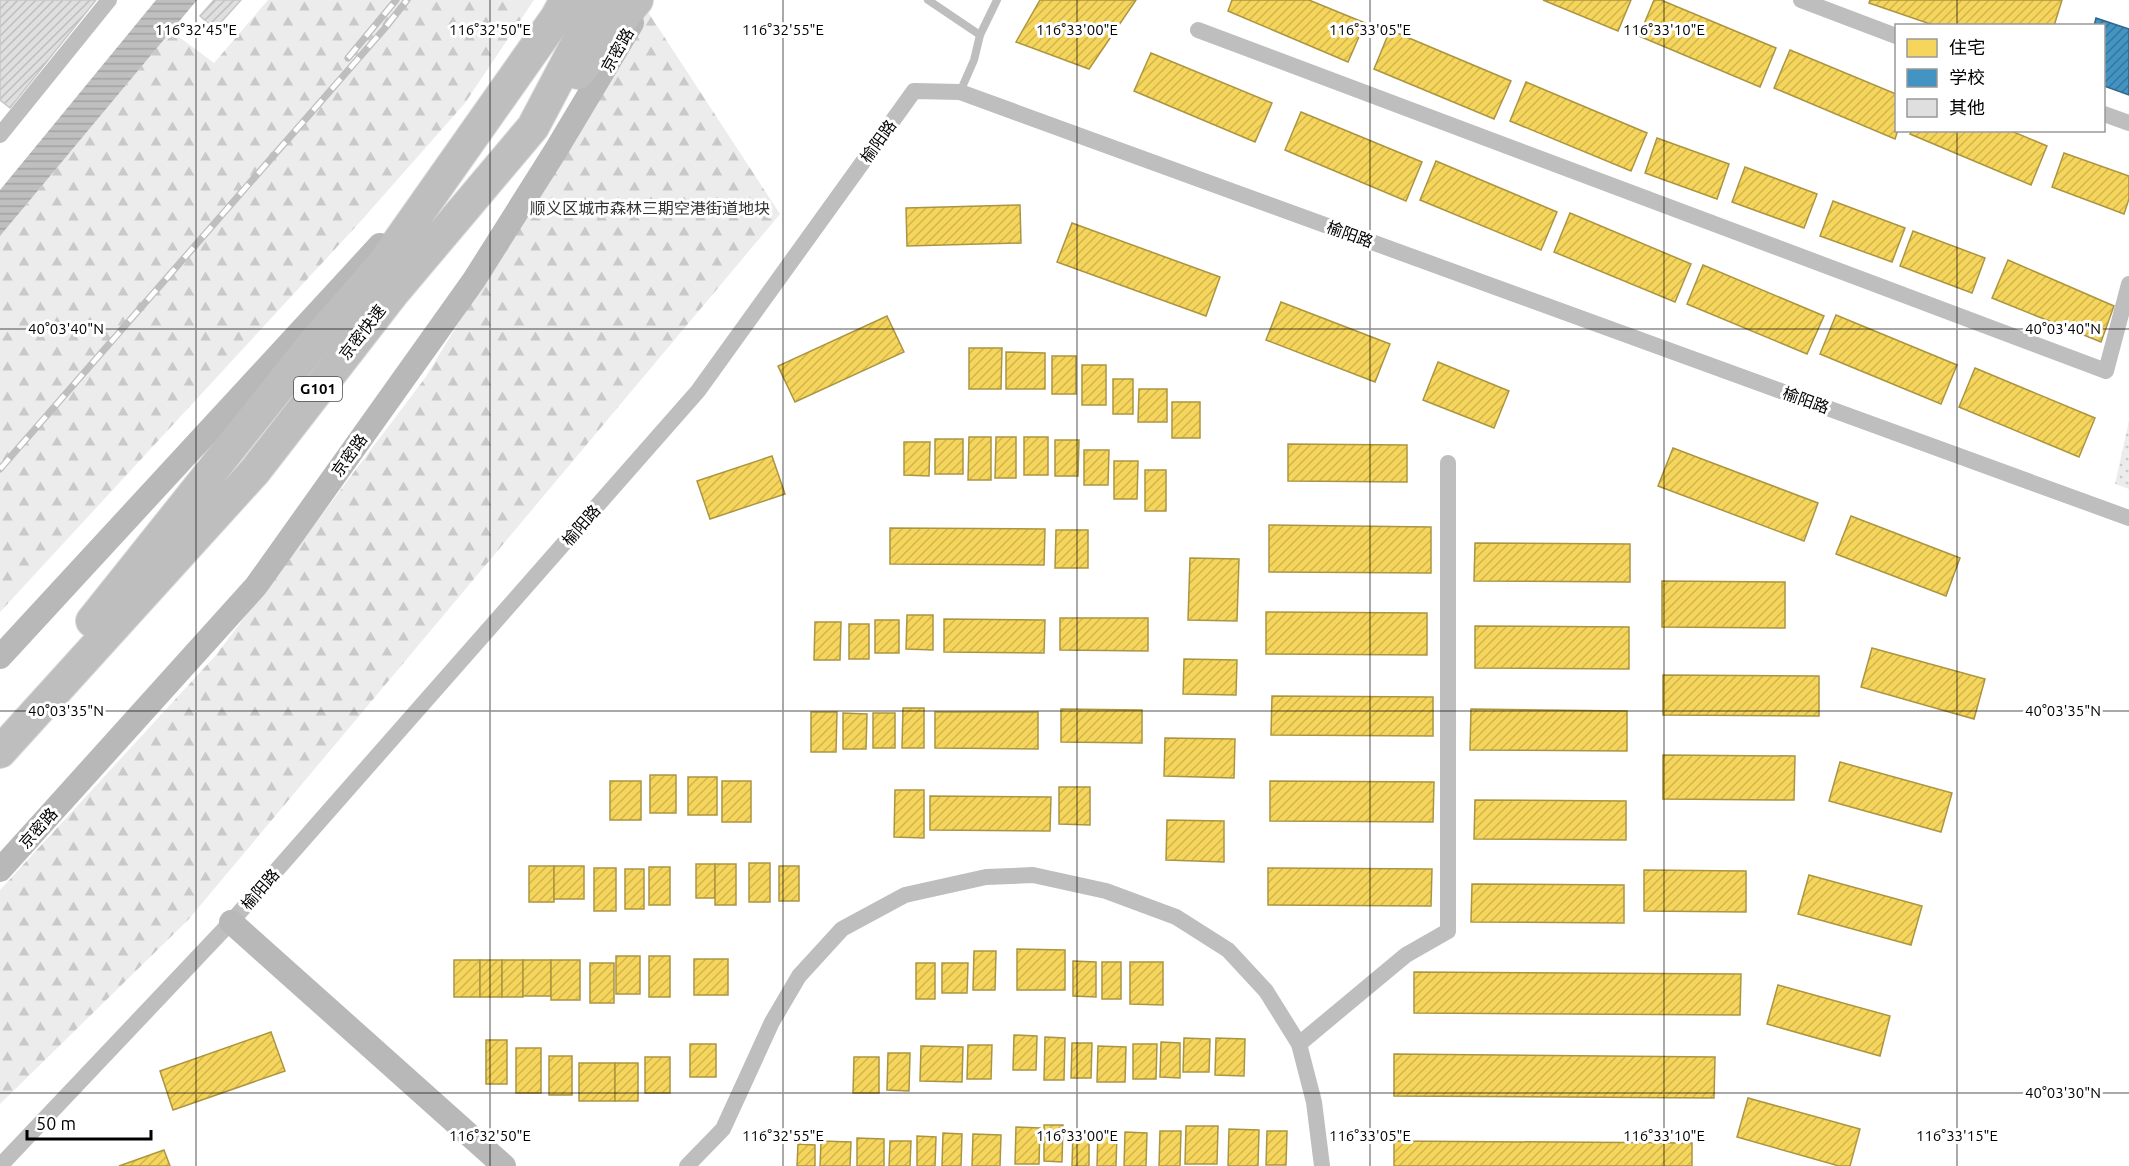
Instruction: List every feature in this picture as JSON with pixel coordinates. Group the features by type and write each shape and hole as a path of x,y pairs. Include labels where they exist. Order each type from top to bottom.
{"highway":[{"name":"京密快速","path":"0,732 314,343 382,265 566,0"},
{"name":"京密快速","path":"0,752 255,471 393,292 533,127 600,0"},
{"path":"533,127 637,0"},
{"path":"527,59 534,29"}],"main road":[{"path":"0,657 390,234 534,29 551,0"},
{"name":"京密路","path":"0,870 256,586 474,280 585,103 645,0"},
{"path":"231,922 504,1166"}],"street":[{"path":"0,135 109,0"},
{"path":"1801,0 1895,36"},
{"path":"1198,30 2106,371 2129,284"},
{"name":"榆阳路","path":"0,1166 231,922 698,391 914,91 960,92 2129,518"},
{"path":"2105,115 2129,123"},
{"path":"1299,1044 1406,955 1448,931 1448,463"},
{"path":"687,1166 723,1130 772,1022 799,976 842,929 905,895 986,877 1033,875 1106,891 1176,917 1228,950 1266,991 1299,1044 1314,1102 1322,1166"}],"lane":[{"path":"928,0 980,35"},
{"path":"960,92 974,60 980,35 998,0"}],"green space":[{"path":"268,0 534,0 465,103 360,222 0,612 0,236 171,31 214,63"},
{"name":"顺义区城市森林三期空港街道地块","path":"648,12 780,214 188,920 0,1104 0,890 216,655 425,378"},
{"path":"2129,421 2129,489 2115,484"}],"shaded area":[{"path":"156,0 197,0 0,236 0,190"}],"building: 住宅":[{"path":"1040,0 1136,0 1089,69 1016,42"},
{"path":"1232,0 1309,0 1365,23 1348,62 1228,11"},
{"path":"1543,0 1631,0 1618,31"},
{"path":"1654,0 1661,0 1776,48 1760,87 1639,36"},
{"path":"1870,0 2062,0 2055,24 1930,24 1869,3"},
{"path":"1390,30 1511,81 1494,119 1374,69"},
{"path":"1790,50 1895,94 1895,132 1897,132 1895,139 1774,88"},
{"path":"1151,53 1272,103 1255,142 1134,91"},
{"path":"1526,82 1647,133 1631,171 1510,121"},
{"path":"1301,112 1422,162 1406,201 1285,150"},
{"path":"1911,132 2014,132 2047,146 2031,185 1910,134"},
{"path":"1657,138 1729,164 1717,199 1645,173"},
{"path":"2064,153 2129,176 2129,199 2124,214 2052,187"},
{"path":"1436,161 1557,212 1541,250 1420,200"},
{"path":"1745,167 1817,194 1804,228 1732,202"},
{"path":"1833,201 1905,228 1892,262 1820,236"},
{"path":"1020,205 1021,243 907,246 906,208"},
{"path":"1570,213 1691,264 1675,302 1554,252"},
{"path":"1072,223 1220,277 1206,316 1057,262"},
{"path":"1913,231 1985,258 1972,293 1900,266"},
{"path":"2008,260 2114,306 2101,342 1992,298"},
{"path":"1703,265 1824,316 1807,354 1687,304"},
{"path":"1281,302 1390,344 1375,382 1266,340"},
{"path":"1836,315 1957,365 1941,404 1820,354"},
{"path":"887,316 904,352 795,402 778,366"},
{"path":"969,348 1002,348 1001,389 969,389"},
{"path":"1006,352 1045,353 1045,389 1006,389"},
{"path":"1052,356 1076,356 1076,394 1052,394"},
{"path":"1438,362 1509,391 1494,428 1423,400"},
{"path":"1082,365 1106,365 1106,405 1082,405"},
{"path":"1975,368 2095,418 2079,457 1959,407"},
{"path":"1113,379 1133,379 1133,414 1113,414"},
{"path":"1139,389 1167,389 1167,422 1138,422"},
{"path":"1172,402 1200,402 1200,438 1172,438"},
{"path":"969,437 991,437 991,480 968,480"},
{"path":"996,437 1016,437 1016,478 995,478"},
{"path":"1024,437 1048,437 1048,475 1024,475"},
{"path":"935,439 963,439 963,474 935,474"},
{"path":"1055,440 1079,440 1078,476 1055,476"},
{"path":"904,442 930,442 929,476 904,475"},
{"path":"1288,444 1407,445 1407,482 1288,481"},
{"path":"1673,448 1818,503 1804,541 1658,486"},
{"path":"1084,450 1109,450 1108,485 1084,485"},
{"path":"772,456 785,494 710,519 697,481"},
{"path":"1114,461 1138,461 1137,499 1114,499"},
{"path":"1145,470 1166,470 1166,511 1145,511"},
{"path":"1851,516 1960,558 1946,596 1836,554"},
{"path":"1269,525 1431,527 1431,573 1269,572"},
{"path":"890,528 1045,529 1044,565 890,564"},
{"path":"1056,530 1088,530 1088,568 1055,568"},
{"path":"1475,543 1630,544 1630,582 1474,581"},
{"path":"1190,558 1239,559 1237,621 1188,620"},
{"path":"1662,581 1785,582 1785,628 1662,627"},
{"path":"1266,612 1427,613 1427,655 1266,654"},
{"path":"907,615 933,615 933,650 906,649"},
{"path":"1060,618 1148,618 1148,651 1060,650"},
{"path":"944,619 1045,620 1044,653 944,652"},
{"path":"875,620 899,620 899,653 875,653"},
{"path":"815,622 841,622 840,660 814,660"},
{"path":"849,624 869,624 869,659 849,659"},
{"path":"1475,626 1629,627 1629,669 1475,668"},
{"path":"1872,648 1985,679 1974,719 1861,687"},
{"path":"1184,659 1237,660 1236,695 1183,694"},
{"path":"1663,675 1819,676 1819,716 1663,715"},
{"path":"1272,696 1433,697 1433,736 1271,735"},
{"path":"903,708 924,708 924,748 902,748"},
{"path":"1061,709 1142,710 1142,743 1061,742"},
{"path":"1471,709 1627,711 1627,751 1470,750"},
{"path":"811,712 837,712 836,752 811,752"},
{"path":"935,712 1038,712 1038,749 935,748"},
{"path":"843,713 867,714 866,749 843,749"},
{"path":"873,713 895,713 895,748 873,748"},
{"path":"1165,738 1235,739 1234,778 1164,776"},
{"path":"1663,755 1795,756 1794,800 1663,799"},
{"path":"1840,762 1952,793 1941,832 1829,801"},
{"path":"650,775 676,775 676,813 650,813"},
{"path":"688,777 717,777 717,815 688,815"},
{"path":"610,781 641,781 641,820 610,820"},
{"path":"722,781 751,781 751,822 722,822"},
{"path":"1270,781 1434,782 1433,822 1270,821"},
{"path":"1059,787 1090,787 1090,825 1059,824"},
{"path":"895,790 924,790 924,838 894,837"},
{"path":"930,796 1051,797 1050,831 930,830"},
{"path":"1475,800 1626,801 1626,840 1474,839"},
{"path":"1167,820 1224,821 1224,862 1166,860"},
{"path":"749,863 770,863 770,902 749,902"},
{"path":"696,864 715,864 715,898 696,898"},
{"path":"715,864 736,864 736,905 715,905"},
{"path":"529,866 554,866 554,902 529,902"},
{"path":"554,866 584,866 584,899 554,899"},
{"path":"779,866 799,866 799,901 779,901"},
{"path":"649,867 670,867 670,905 649,905"},
{"path":"594,868 616,868 616,911 594,911"},
{"path":"1268,868 1432,869 1431,906 1268,905"},
{"path":"625,869 644,869 644,909 625,909"},
{"path":"1644,870 1746,871 1746,912 1644,911"},
{"path":"1809,875 1922,906 1911,945 1798,914"},
{"path":"1472,884 1624,885 1624,923 1471,922"},
{"path":"1017,949 1065,950 1065,990 1017,990"},
{"path":"974,951 996,951 995,990 973,990"},
{"path":"616,956 640,956 640,994 616,994"},
{"path":"649,956 670,956 670,997 649,997"},
{"path":"694,959 728,959 728,995 694,995"},
{"path":"454,960 480,960 480,997 454,997"},
{"path":"480,960 502,960 502,997 480,997"},
{"path":"502,960 523,960 523,997 502,997"},
{"path":"523,960 551,960 551,996 523,996"},
{"path":"551,960 580,960 580,1000 551,1000"},
{"path":"1073,961 1096,962 1096,997 1073,996"},
{"path":"1102,962 1121,962 1121,999 1102,999"},
{"path":"1130,962 1163,962 1163,1005 1130,1004"},
{"path":"590,963 614,963 614,1003 590,1003"},
{"path":"916,963 935,963 935,999 916,999"},
{"path":"942,963 968,963 967,993 942,993"},
{"path":"1414,972 1741,974 1740,1015 1414,1013"},
{"path":"1778,985 1890,1016 1880,1056 1767,1024"},
{"path":"271,1032 285,1071 173,1110 160,1071"},
{"path":"1014,1035 1037,1036 1036,1070 1013,1070"},
{"path":"1045,1037 1065,1038 1064,1080 1044,1080"},
{"path":"1184,1038 1210,1039 1209,1072 1183,1072"},
{"path":"1216,1038 1245,1039 1244,1076 1215,1075"},
{"path":"486,1040 507,1040 507,1084 486,1084"},
{"path":"1161,1042 1180,1043 1180,1078 1160,1077"},
{"path":"1072,1043 1092,1043 1091,1078 1071,1078"},
{"path":"690,1044 716,1044 716,1077 690,1077"},
{"path":"1133,1044 1157,1044 1156,1079 1133,1079"},
{"path":"968,1045 992,1045 991,1079 967,1079"},
{"path":"921,1046 963,1047 962,1082 920,1081"},
{"path":"1098,1046 1126,1047 1125,1082 1097,1082"},
{"path":"516,1048 541,1048 541,1093 516,1093"},
{"path":"888,1053 910,1053 909,1091 887,1090"},
{"path":"1394,1054 1715,1057 1714,1098 1394,1096"},
{"path":"549,1056 572,1056 572,1095 549,1095"},
{"path":"645,1057 670,1057 670,1093 645,1093"},
{"path":"854,1057 879,1057 879,1093 853,1093"},
{"path":"579,1063 615,1063 615,1101 579,1101"},
{"path":"615,1063 638,1063 638,1101 615,1101"},
{"path":"1748,1098 1860,1129 1850,1166 1839,1166 1737,1137"},
{"path":"1044,1125 1063,1125 1062,1162 1044,1161"},
{"path":"1186,1126 1218,1126 1217,1164 1185,1164"},
{"path":"1016,1127 1040,1128 1039,1164 1015,1164"},
{"path":"1229,1129 1259,1130 1258,1166 1228,1166"},
{"path":"1073,1131 1089,1131 1089,1166 1072,1166"},
{"path":"1160,1131 1181,1131 1180,1166 1159,1166"},
{"path":"1267,1131 1287,1131 1286,1165 1266,1165"},
{"path":"1098,1132 1117,1133 1116,1166 1097,1166"},
{"path":"1125,1132 1147,1133 1146,1166 1124,1166"},
{"path":"943,1133 962,1134 961,1166 942,1166"},
{"path":"973,1134 1001,1135 1000,1166 972,1166"},
{"path":"917,1136 936,1137 935,1166 917,1166"},
{"path":"857,1138 884,1139 884,1166 857,1166"},
{"path":"821,1141 851,1142 850,1166 820,1166"},
{"path":"890,1141 911,1141 910,1166 889,1166"},
{"path":"1394,1141 1692,1143 1692,1166 1394,1166"},
{"path":"798,1144 815,1145 815,1166 797,1166"},
{"path":"164,1150 170,1166 119,1166"}],"building: 学校":[{"path":"2096,18 2129,29 2129,95 2105,86 2105,24 2094,24"}],"building: 其他":[{"path":"0,0 96,0 10,108 0,100"},
{"path":"214,0 241,0 215,29 200,16"}],"railway":[{"path":"348,58 396,0"},
{"path":"0,469 407,0"}]}
